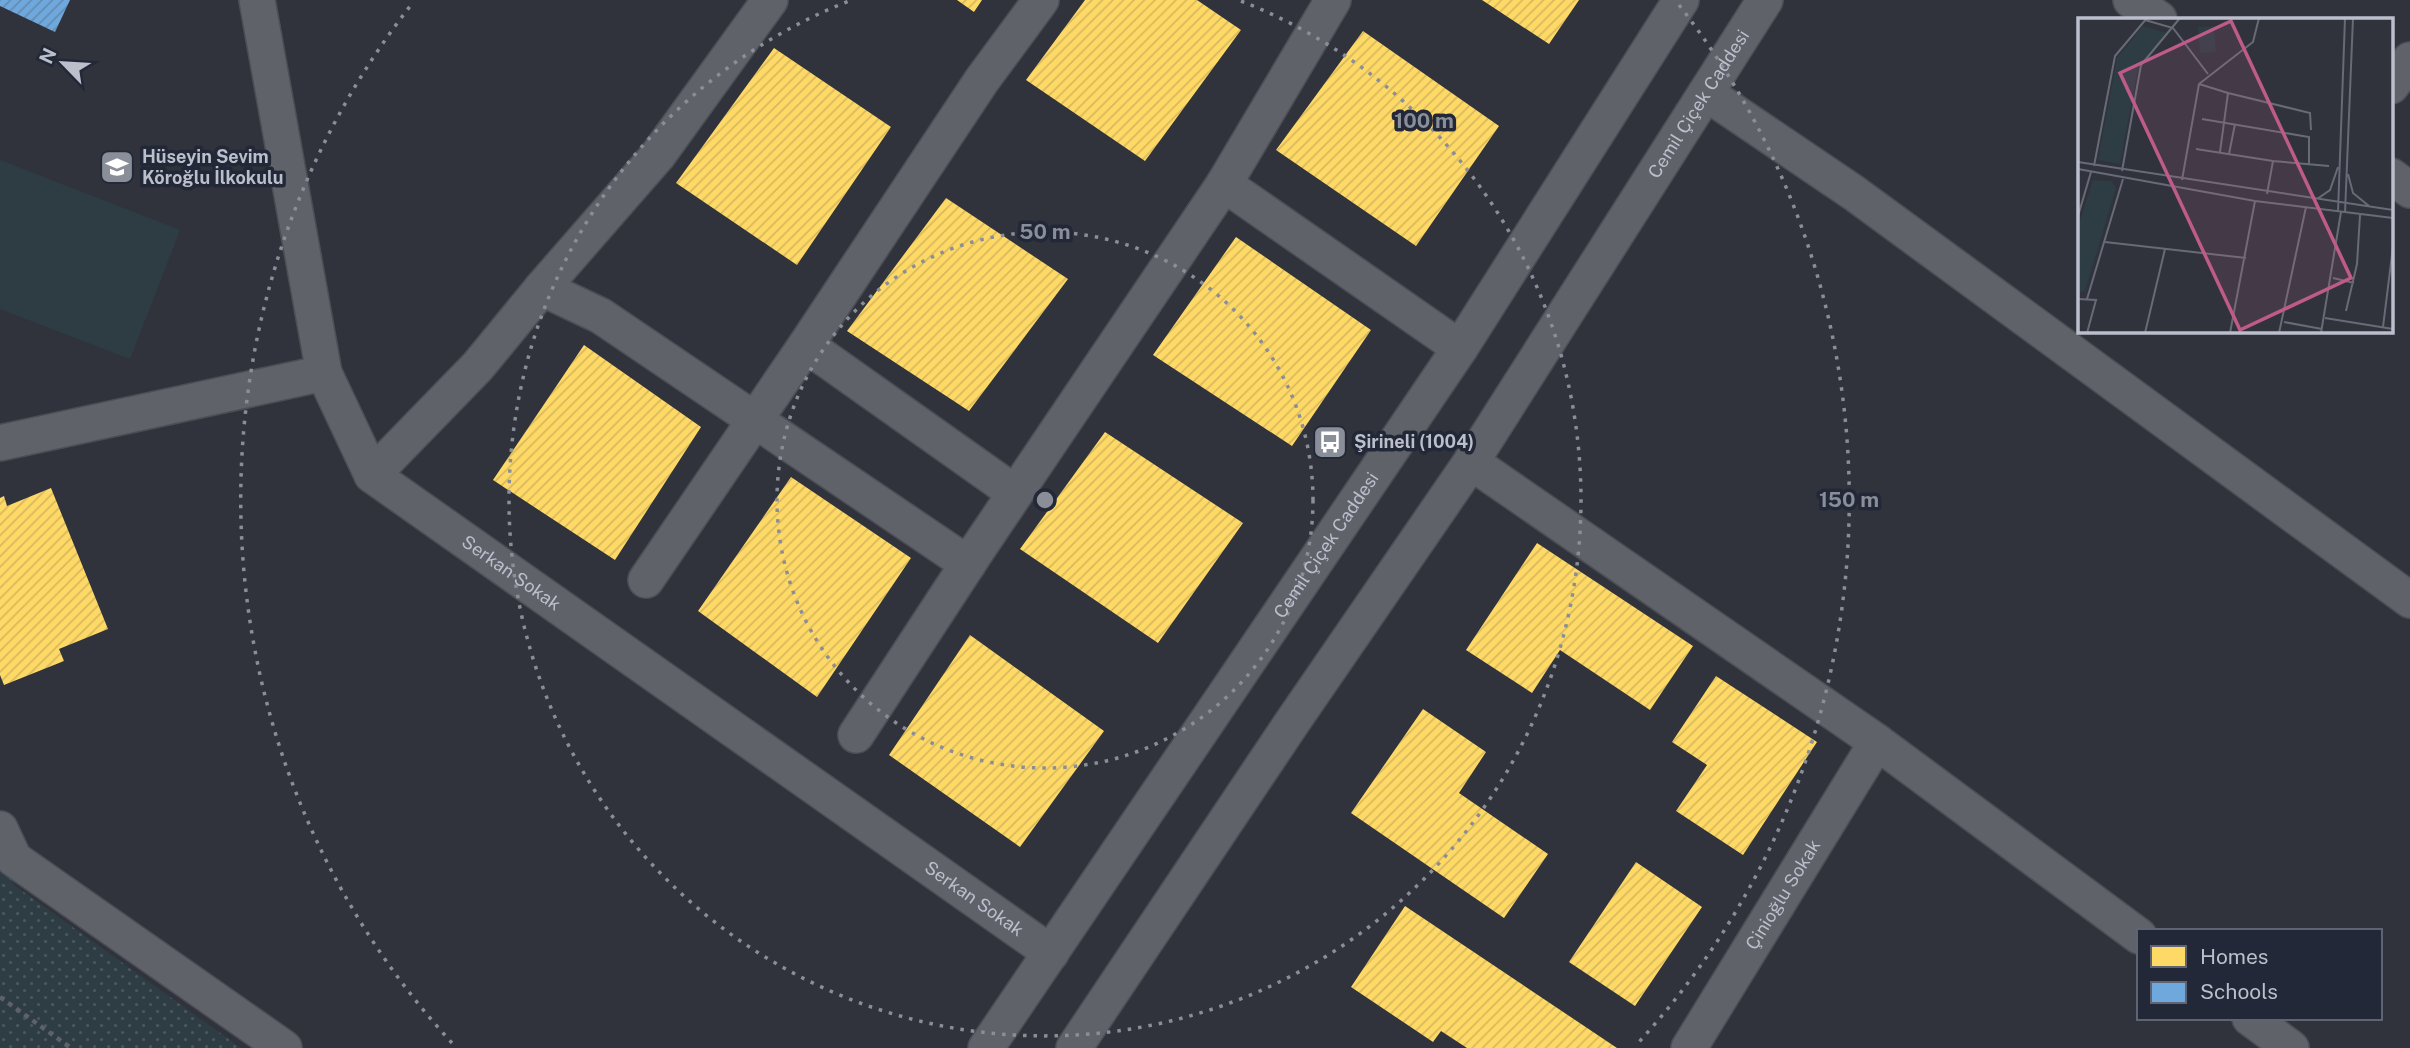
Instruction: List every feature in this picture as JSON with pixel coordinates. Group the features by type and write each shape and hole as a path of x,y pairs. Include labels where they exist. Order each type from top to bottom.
{"street":[{"name":"Serkan Sokak","path":"257,0 324,373 372,475 1051,953"},
{"path":"372,475 478,366 658,155 770,0"},
{"path":"646,580 982,80 1041,0"},
{"path":"856,735 1015,493 1224,184 1333,0"},
{"name":"Cemil Çiçek Caddesi","path":"1074,1048 1290,724 1471,462 1765,0"},
{"path":"2130,0 2158,18"},
{"name":"Cemil Çiçek Caddesi","path":"986,1048 1460,348 1679,1"},
{"path":"2392,85 2410,60"},
{"path":"1706,93 1865,201 2410,600"},
{"path":"2392,177 2410,190"},
{"path":"1224,184 1460,348"},
{"path":"542,288 601,316 968,564"},
{"path":"806,345 1015,493"},
{"path":"0,443 324,373"},
{"path":"1471,462 1877,742 2137,935"},
{"name":"Çinioğlu Sokak","path":"1689,1048 1877,742"},
{"path":"0,829 14,859 284,1048"},
{"path":"2253,1020 2291,1048"}],"path":[{"path":"0,998 71,1048"}],"shaded area":[{"path":"0,160 180,230 130,359 0,309"},
{"path":"0,855 14,885 241,1048 0,1048"}],"building: Homes":[{"path":"957,0 982,0 974,12"},
{"path":"1085,0 1197,0 1241,30 1145,161 1026,80"},
{"path":"1482,0 1579,0 1549,44"},
{"path":"1363,31 1499,126 1416,246 1276,150"},
{"path":"774,48 891,127 797,265 676,183"},
{"path":"946,198 1068,279 969,411 847,331"},
{"path":"1236,237 1371,330 1292,446 1153,355"},
{"path":"584,345 701,427 615,560 493,480"},
{"path":"1105,432 1243,523 1158,643 1020,549"},
{"path":"791,477 911,558 817,697 698,611"},
{"path":"51,488 108,629 59,649 64,661 4,685 0,675 0,498 4,496 7,506"},
{"path":"1537,543 1693,646 1650,710 1560,650 1532,693 1466,650"},
{"path":"970,635 1104,731 1020,847 889,755"},
{"path":"1716,676 1817,742 1743,855 1676,811 1707,765 1672,742"},
{"path":"1423,709 1486,752 1459,793 1548,854 1504,918 1351,813"},
{"path":"1636,862 1702,907 1635,1006 1569,962"},
{"path":"1405,906 1617,1048 1467,1048 1441,1031 1433,1042 1351,987"}],"building: Schools":[{"path":"0,0 70,0 55,32 0,6"}],"place":[{"name":"Hüseyin Sevim Köroğlu İlkokulu","path":"117,167"},
{"name":"Şirineli (1004)","path":"1330,442"}]}
